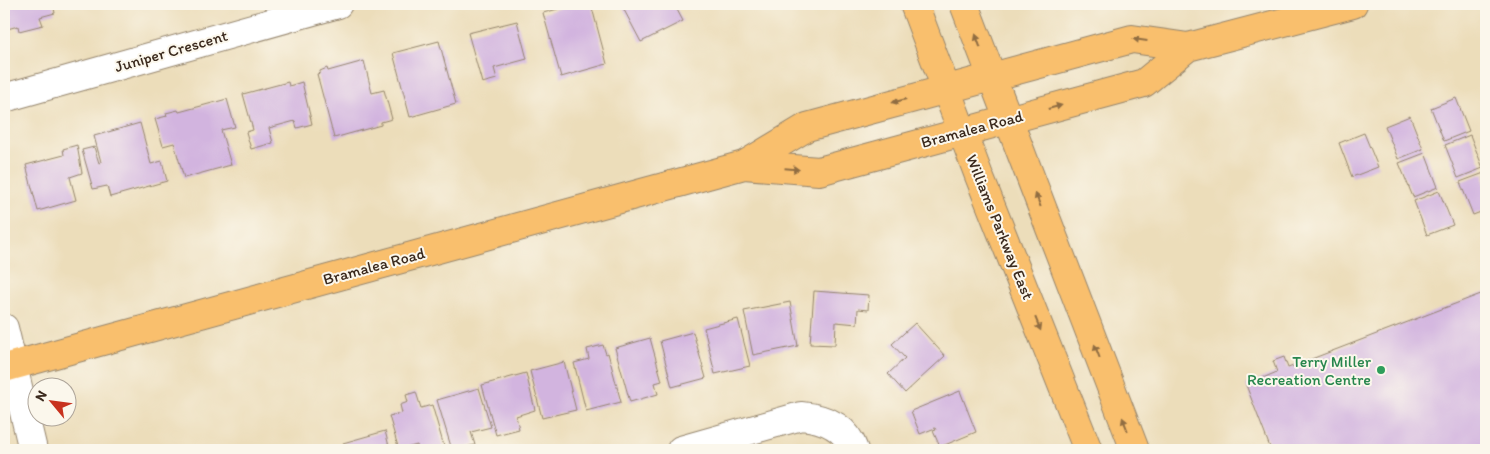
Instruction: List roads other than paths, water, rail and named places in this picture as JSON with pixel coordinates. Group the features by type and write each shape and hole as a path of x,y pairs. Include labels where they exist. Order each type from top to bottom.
{"main road":[{"name":"Williams Parkway East","path":"914,4 1088,450"},
{"path":"964,4 1135,450"},
{"name":"Bramalea Road","path":"9,367 744,164 807,126 946,88 1132,39 1188,47 1353,4"},
{"name":"Bramalea Road","path":"744,164 819,171 1144,83 1188,47"}],"street":[{"name":"Juniper Crescent","path":"4,98 338,4"},
{"path":"4,328 9,367 34,450"},
{"path":"681,450 801,416 815,417 832,424 850,438 854,450"}],"place":[{"name":"Terry Miller Recreation Centre","path":"1381,370"}]}
